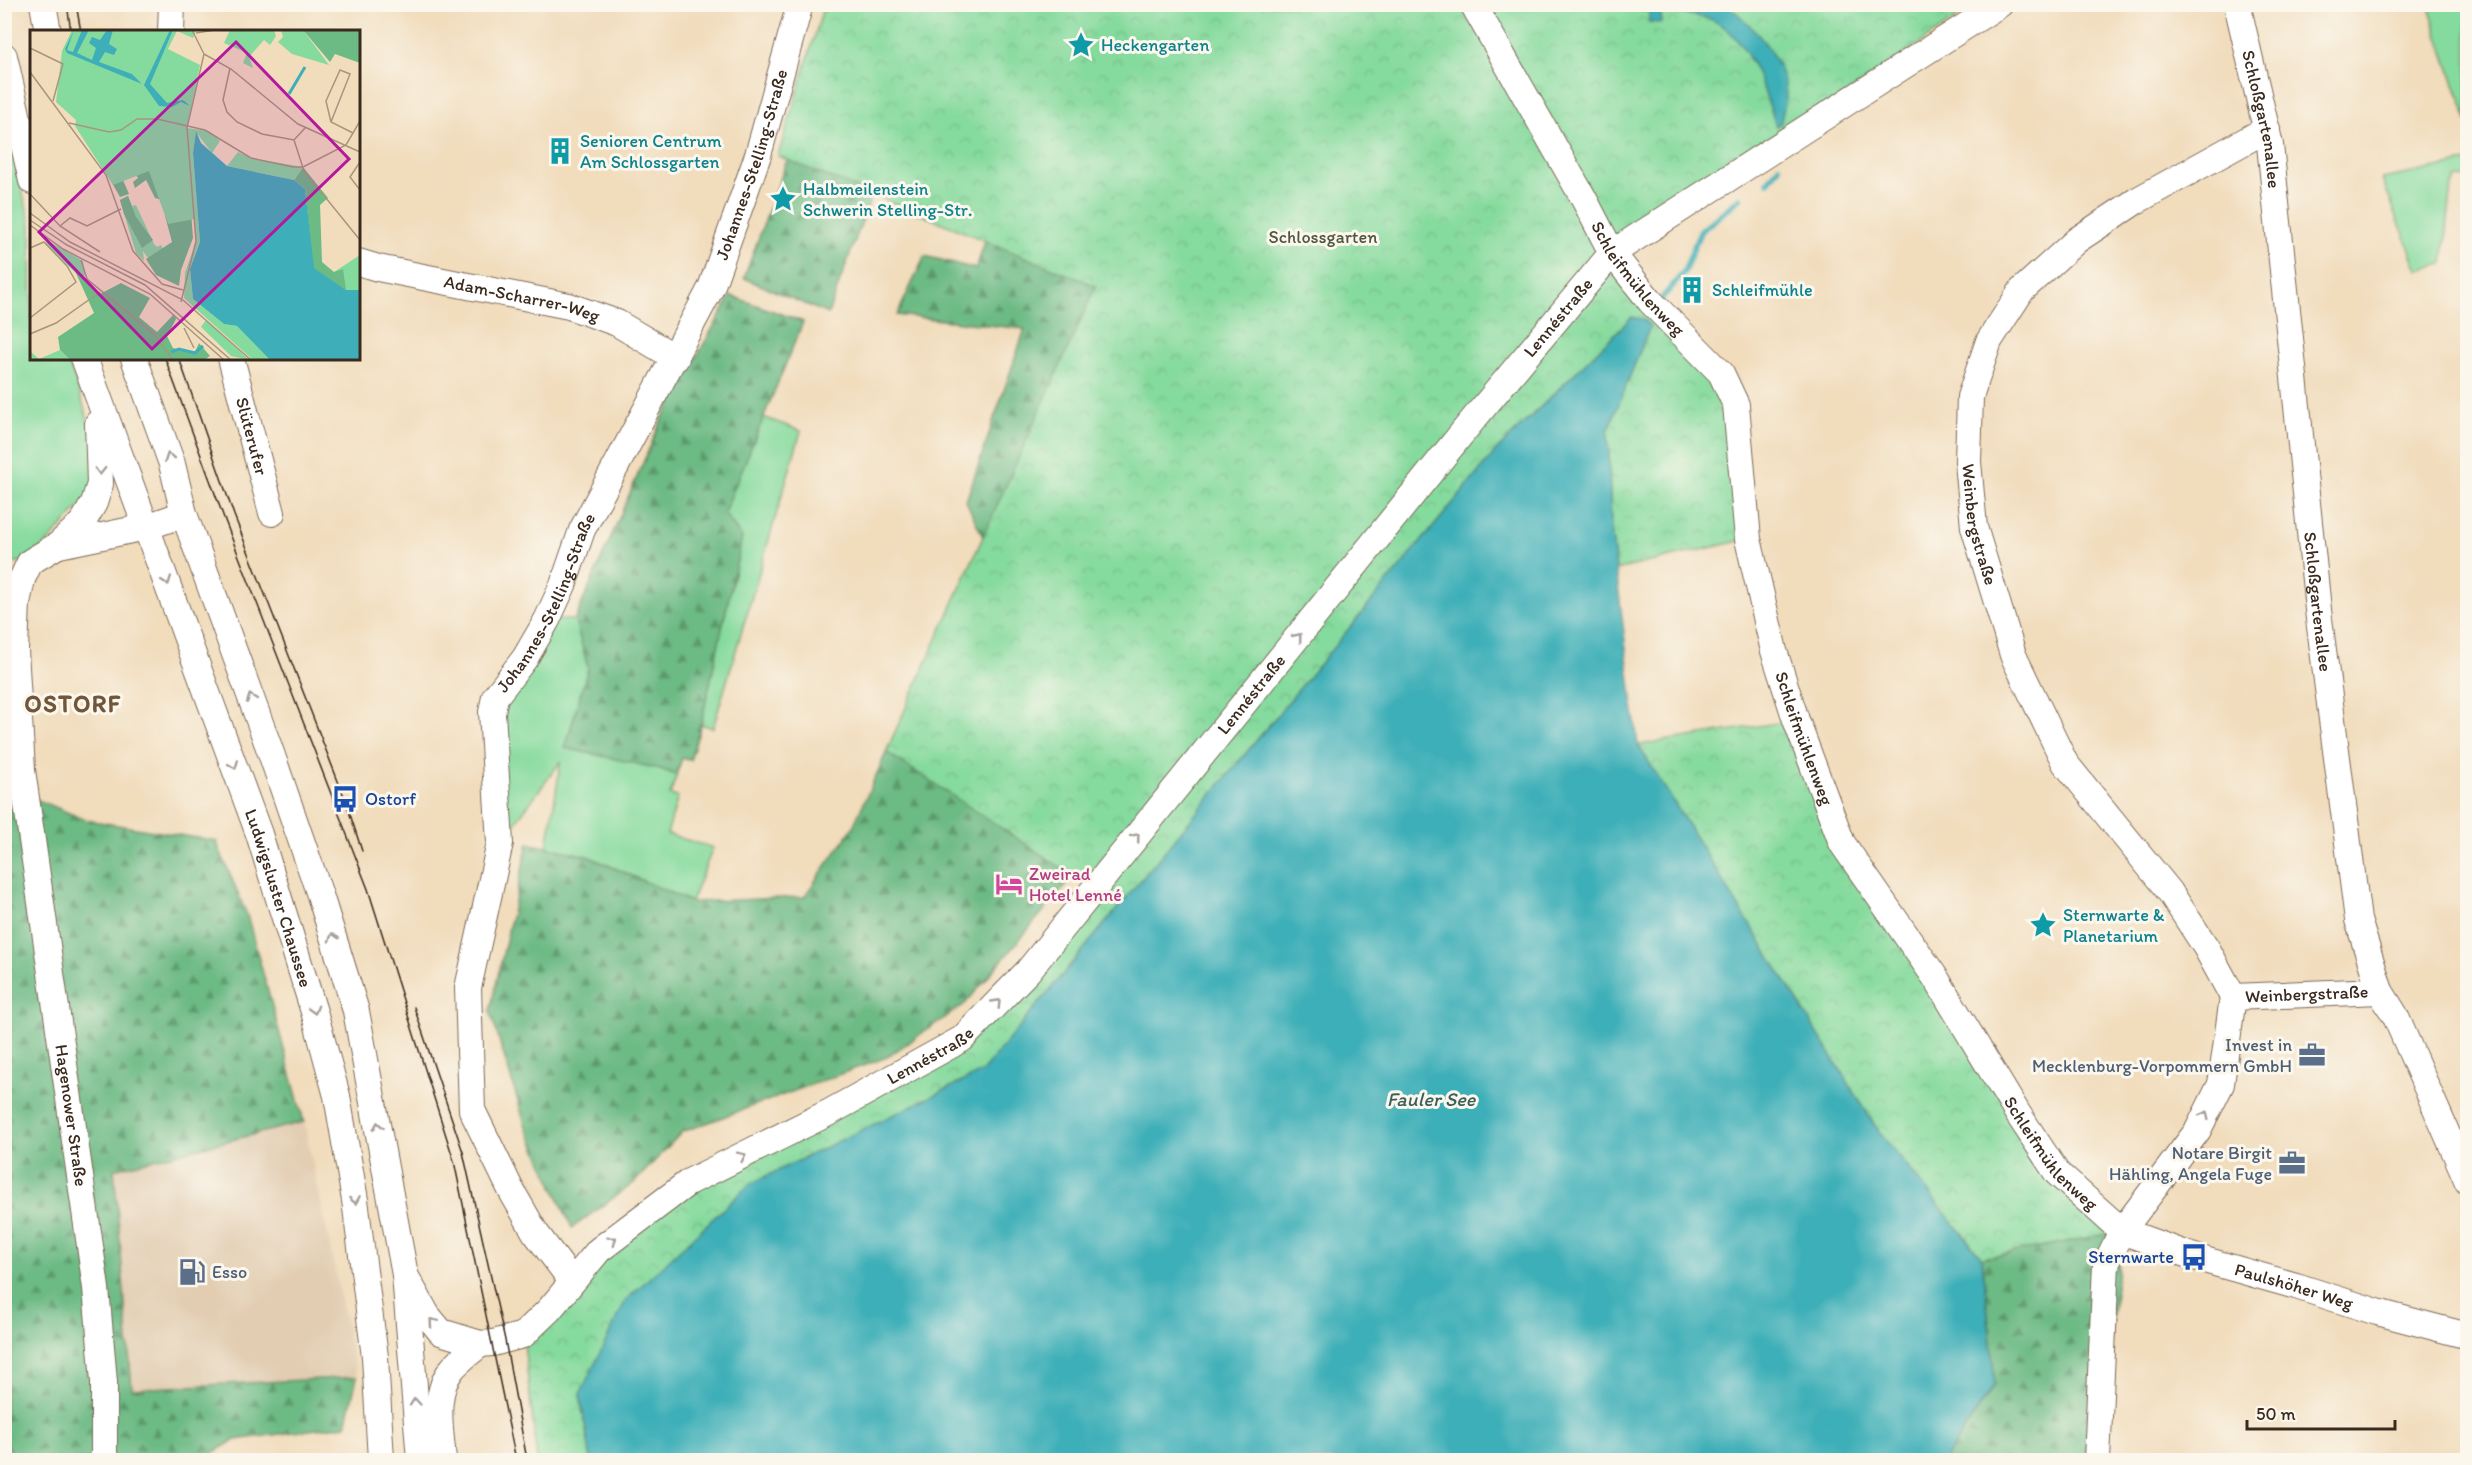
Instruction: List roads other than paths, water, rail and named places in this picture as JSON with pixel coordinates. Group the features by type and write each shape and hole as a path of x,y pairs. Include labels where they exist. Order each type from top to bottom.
{"street":[{"path":"43,4 48,30"},
{"path":"171,30 172,4"},
{"name":"Johannes-Stelling-Straße","path":"572,1281 535,1232 511,1190 472,1110 468,988 500,843 492,712 495,697 525,658 547,620 563,585 582,530 711,288 767,127 800,4"},
{"name":"Schleifmühlenweg","path":"1473,4 1584,199 1612,253 1650,301 1721,373 1736,405 1748,539 1774,651 1796,720 1842,843 1937,980 2018,1114 2057,1173 2122,1230"},
{"name":"Lennéstraße","path":"480,1344 523,1335 549,1310 599,1250 689,1182 830,1112 962,1040 1028,971 1460,436 1612,253 2000,4"},
{"name":"Schloßgartenallee","path":"2237,4 2267,129 2319,619 2358,920 2380,991 2395,1015 2468,1182"},
{"path":"4,56 30,172"},
{"name":"Weinbergstraße","path":"2122,1230 2198,1130 2221,1084 2233,997 2207,949 2170,892 2065,763 2013,655 1974,527 1968,462 1970,397 1989,341 2022,290 2077,240 2108,218 2267,129"},
{"name":"Adam-Scharrer-Weg","path":"360,263 569,306 617,323 675,358"},
{"name":"Ludwigsluster Chaussee","path":"85,360 259,834 291,931 337,1096 368,1290 375,1357 381,1461"},
{"path":"135,360 172,464 184,514 320,895 356,1011 405,1275 420,1461"},
{"name":"Slüterufer","path":"232,360 272,513"},
{"path":"58,545 82,522 94,503 100,484 101,459 96,392"},
{"path":"58,545 146,527 184,514"},
{"name":"Hagenower Straße","path":"58,545 30,562 22,579 16,603 13,769 96,1288 104,1382 104,1461"},
{"name":"Weinbergstraße","path":"2233,997 2380,991"},
{"path":"2097,1461 2106,1264 2122,1230"},
{"name":"Paulshöher Weg","path":"2122,1230 2194,1257 2377,1312 2468,1336"},
{"path":"405,1275 427,1315 441,1332 480,1344"},
{"path":"443,1461 439,1406 443,1387 451,1370 480,1344"}],"water":[{"path":"1631,5 1727,5 1766,45 1780,70 1786,97 1781,123 1776,126 1751,61 1731,33 1718,23 1693,15 1661,12 1661,23 1649,22 1649,12"},
{"name":"Fauler See","path":"1632,317 1644,320 1650,326 1608,431 1611,529 1638,745 1879,1132 1982,1258 1995,1384 1944,1460 591,1460 580,1394 626,1300 750,1184 982,1072 1497,450"}],"waterway":[{"path":"1768,182 1779,167"},
{"path":"1660,301 1684,272 1700,232 1740,198"}],"tram line":[{"path":"67,4 71,30"},
{"path":"76,4 81,30"},
{"path":"166,360 224,518 368,889 454,1161 516,1460"},
{"path":"180,360 234,515 345,799 362,851"},
{"path":"414,1007 463,1152 505,1340 527,1460"}],"place":[{"name":"Heckengarten","path":"1081,45"},
{"name":"Senioren Centrum Am Schlossgarten","path":"560,151"},
{"name":"Halbmeilenstein Schwerin Stelling-Str.","path":"783,199"},
{"name":"Schleifmühle","path":"1692,290"},
{"name":"Ostorf","path":"345,799"},
{"name":"Zweirad Hotel Lenné","path":"1009,884"},
{"name":"Sternwarte & Planetarium","path":"2043,925"},
{"name":"Invest in Mecklenburg-Vorpommern GmbH","path":"2312,1055"},
{"name":"Notare Birgit Hähling, Angela Fuge","path":"2292,1163"},
{"name":"Sternwarte","path":"2194,1257"},
{"name":"Esso","path":"192,1272"}],"district":[{"name":"OSTORF","path":"73,704"}],"park label":[{"name":"Schlossgarten","path":"1323,237"}]}
